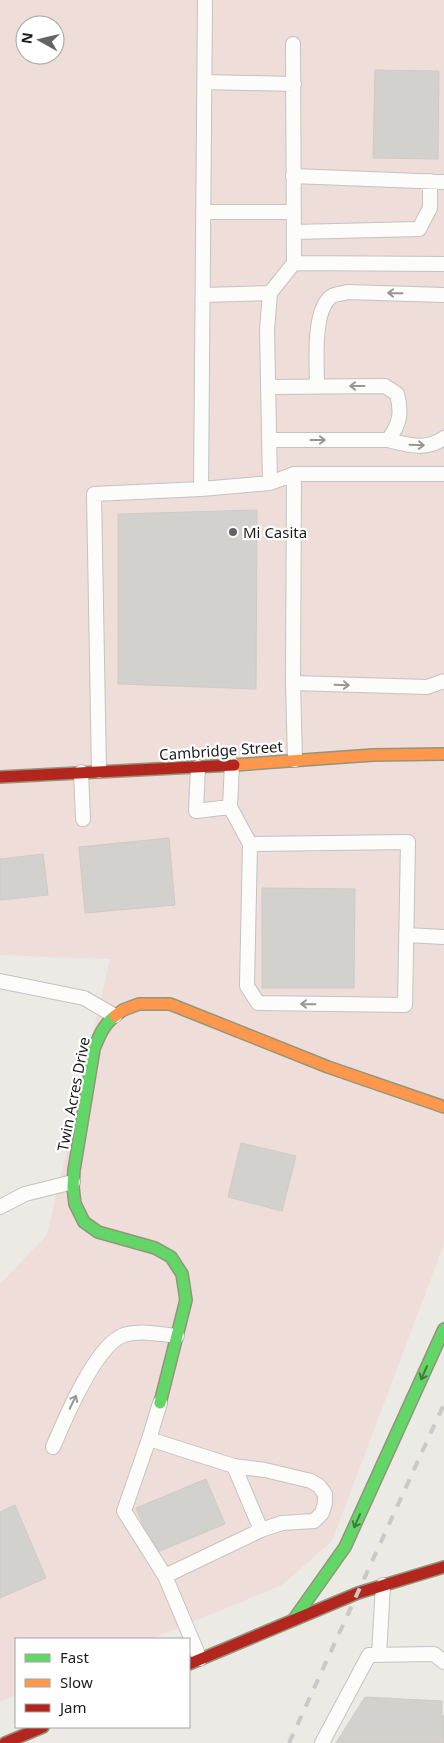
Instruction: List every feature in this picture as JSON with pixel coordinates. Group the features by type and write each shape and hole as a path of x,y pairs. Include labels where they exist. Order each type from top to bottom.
{"street":[{"name":"Cambridge Street","path":"0,776 198,767 372,755 444,754"},
{"name":"Twin Acres Drive","path":"160,1403 186,1300 186,1284 181,1268 170,1255 155,1247 111,1237 96,1231 83,1220 75,1205 73,1182 94,1049 100,1033 109,1020 123,1010 139,1004 170,1004 328,1066 444,1107"},
{"path":"294,1619 345,1547 444,1328"},
{"path":"194,1661 358,1593 444,1567"},
{"path":"3,1743 40,1728"}],"lane":[{"path":"201,490 205,0"},
{"path":"270,483 267,330 270,293 294,263 294,44"},
{"path":"204,82 294,84"},
{"path":"293,176 437,182 430,208 419,230 294,232"},
{"path":"203,212 294,212"},
{"path":"294,263 444,264"},
{"path":"316,386 318,324 322,306 332,296 347,292 444,294"},
{"path":"202,296 270,293"},
{"path":"268,386 385,386 397,394 401,409 396,429 388,440"},
{"path":"269,440 388,440 415,447 436,444 444,438"},
{"path":"99,771 94,494 201,490 270,483 294,474 444,474"},
{"path":"294,474 293,683 295,760"},
{"path":"293,683 427,688 444,681"},
{"path":"232,764 230,807 250,844 248,986 258,1002 405,1005 408,842 250,844"},
{"path":"198,767 196,811 230,807"},
{"path":"81,772 83,819"},
{"path":"406,935 444,937"},
{"path":"0,981 84,998 115,1016"},
{"path":"0,1207 25,1194 73,1182"},
{"path":"53,1447 79,1390 106,1348 122,1335 142,1332 177,1336"},
{"path":"160,1403 124,1511 165,1576 186,1638"},
{"path":"149,1439 234,1466 265,1470 311,1482 319,1486 325,1494 322,1513 314,1521 282,1523 261,1530 165,1576"},
{"path":"234,1466 261,1530"},
{"path":"379,1655 383,1585"},
{"path":"322,1743 369,1655 434,1654 444,1662"},
{"path":"0,1738 3,1743"}],"shaded area":[{"path":"0,0 444,0 444,1244 332,1541 282,1585 153,1638 15,1638 15,1695 0,1702 0,1284 47,1235 110,959 0,955"}],"building":[{"path":"375,70 439,71 438,159 373,158"},
{"path":"257,510 256,689 118,684 118,514"},
{"path":"169,838 175,905 85,913 79,847"},
{"path":"43,854 48,895 0,900 0,859"},
{"path":"262,888 355,889 354,988 262,988"},
{"path":"241,1143 296,1156 282,1211 228,1197"},
{"path":"206,1479 225,1524 155,1553 136,1508"},
{"path":"15,1505 46,1578 0,1598 0,1512"},
{"path":"365,1697 442,1701 444,1743 336,1743"}],"railway":[{"path":"289,1743 444,1404"}],"traffic: fast":[{"path":"115,1016 105,1027 94,1049 74,1170 73,1187 75,1204 84,1222 98,1232 155,1248 171,1257 182,1274 186,1300 160,1403"},
{"path":"294,1619 345,1547 444,1329"}],"traffic: slow":[{"path":"234,765 373,755 444,754"},
{"path":"115,1016 123,1010 139,1004 170,1004 328,1067 444,1107"}],"traffic: jam":[{"path":"0,777 234,765"},
{"path":"190,1664 358,1593 444,1567"},
{"path":"5,1743 41,1728"}],"place":[{"name":"Mi Casita","path":"233,532"}]}
